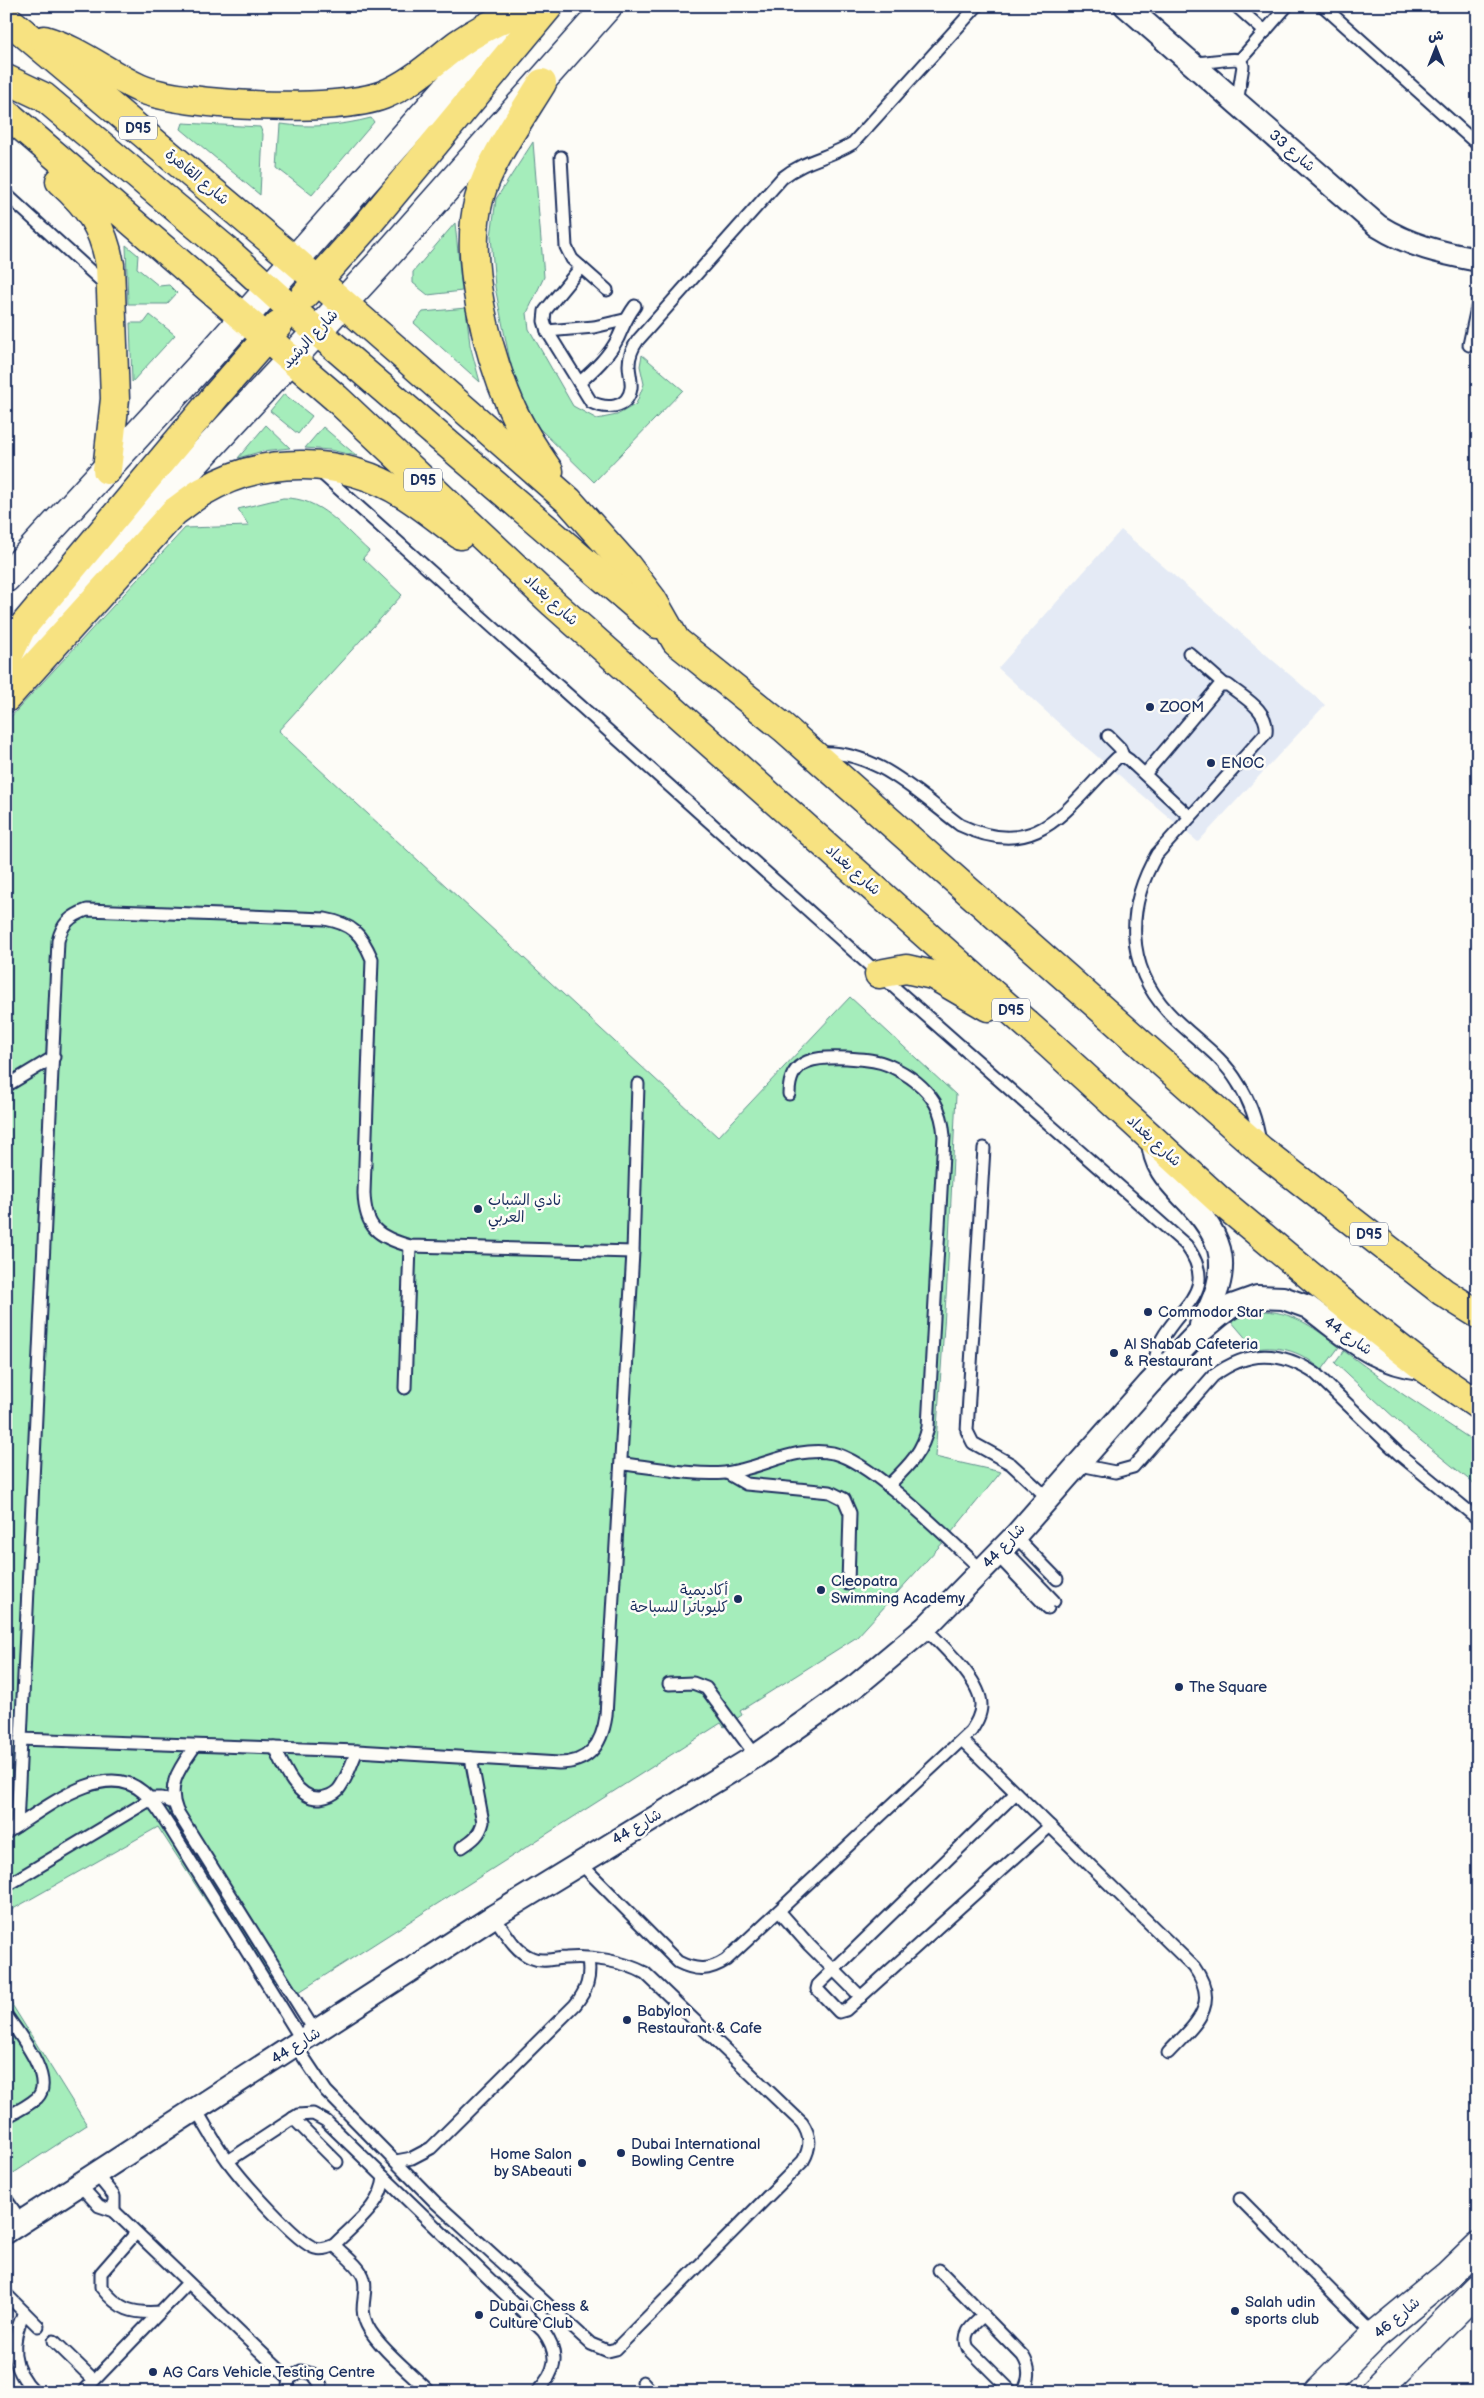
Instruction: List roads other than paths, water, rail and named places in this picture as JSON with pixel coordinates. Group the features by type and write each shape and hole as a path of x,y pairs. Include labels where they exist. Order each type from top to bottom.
{"main road":[{"path":"6,661 21,629 219,392 369,222 549,6"},
{"name":"شارع الرشيد","path":"6,667 344,303 542,83 608,6"},
{"path":"16,26 74,50 139,88 166,97 194,101 331,106 358,102 383,95 406,84 482,28 516,11"},
{"path":"6,578 107,470 244,318 516,11"},
{"name":"شارع القاهرة","path":"16,26 294,260"},
{"path":"6,79 44,97 225,249 292,310 676,641"},
{"path":"542,83 491,168 479,197 473,228 474,259 487,334 512,410 532,446 569,501"},
{"name":"D95","path":"6,113 244,318"},
{"path":"6,134 76,196 89,210 100,227 107,246 112,291 116,399 107,470"},
{"name":"D95","path":"294,260 569,501 627,566 652,599 676,641 812,753 1261,1150 1443,1292 1478,1314"},
{"name":"شارع بغداد","path":"244,318 336,398 553,603 1049,1044 1153,1140 1286,1258 1426,1369 1478,1405"},
{"path":"6,698 174,512 202,492 233,477 267,468 311,464 347,471 376,480 404,494 553,603"},
{"path":"879,974 906,970 933,975 1049,1044"},
{"name":"شارع 46","path":"1318,2392 1375,2335 1448,2275 1478,2246"},
{"path":"1375,2392 1478,2289"}],"street":[{"name":"شارع 33","path":"1126,6 1378,226 1397,238 1418,247 1478,260"},
{"name":"شارع 44","path":"1153,1140 1155,1158 1164,1175 1208,1223 1219,1247 1221,1260 1219,1287 1215,1299 1195,1336"},
{"name":"شارع 44","path":"14,2227 195,2108 305,2040 579,1862 756,1756 858,1684 925,1628 1080,1465 1149,1384 1195,1336 1220,1315 1244,1301 1264,1297 1283,1298 1308,1307 1372,1354 1398,1364 1426,1369"}],"lane":[{"path":"581,268 544,311 544,321 547,331 590,402 602,408 614,407 625,401 631,390 628,364 631,351 638,340 775,186 803,164 842,150 858,139 977,6"},
{"path":"1236,6 1265,32"},
{"path":"1240,60 1287,6"},
{"path":"1323,6 1478,145"},
{"path":"1192,64 1218,62 1234,58 1240,60 1243,66 1238,104"},
{"path":"561,158 566,247 572,259 607,290"},
{"path":"6,194 112,291"},
{"path":"1469,345 1478,303"},
{"path":"579,383 596,369 610,352 624,320 635,306"},
{"path":"547,331 594,327 624,320"},
{"path":"311,464 879,974 1186,1245 1195,1257 1199,1270 1199,1285 1194,1298 1162,1340 1149,1384"},
{"path":"1189,653 1224,684 1228,685 1262,713 1267,726 1266,733 1157,854 1147,871 1136,901 1134,927 1136,946 1140,965 1157,998 1169,1013 1223,1063 1238,1082 1250,1103 1257,1126 1261,1150"},
{"path":"1145,774 1217,688 1224,684"},
{"path":"1108,736 1120,748 1123,756 1145,774 1190,817"},
{"path":"812,753 852,754 870,761 888,771 960,825 976,832 1009,837 1026,835 1051,825 1062,816 1117,758 1123,756"},
{"path":"17,1826 58,942 61,930 67,921 76,914 87,910 325,919 341,922 354,930 360,937 365,943 372,959 365,1208 369,1222 378,1233 390,1240 410,1246 633,1252"},
{"path":"6,1086 54,1057"},
{"path":"789,1094 789,1082 795,1071 804,1062 822,1058 865,1059 887,1064 917,1082 935,1103 942,1120 944,1136 928,1427 925,1441 918,1454 888,1486"},
{"path":"20,1739 357,1751 571,1763 582,1759 592,1752 600,1741 606,1716 633,1252 638,1084"},
{"path":"984,1148 967,1431 973,1443 1011,1464 1048,1498"},
{"path":"405,1388 410,1246"},
{"path":"1080,1465 1115,1472 1133,1467 1213,1376 1228,1365 1246,1358 1271,1356 1301,1364 1316,1374 1399,1454 1478,1519"},
{"path":"622,1464 703,1473 727,1473 803,1452 818,1451 847,1459 888,1486 999,1552 1057,1579"},
{"path":"727,1473 746,1484 830,1492 844,1499 850,1513 848,1584"},
{"path":"999,1552 1051,1604"},
{"path":"579,1862 678,1962 689,1968 702,1970 715,1967 726,1960 972,1731 978,1719 981,1705 978,1692 972,1679 925,1628"},
{"path":"669,1684 697,1684 706,1688 756,1756"},
{"path":"962,1740 1202,1978 1206,1991 1206,2005 1201,2018 1168,2053"},
{"path":"195,1746 174,1779 172,1794 177,1811 305,2040 326,2090 436,2202 591,2344 608,2351 616,2349 624,2344 803,2161 810,2142 802,2123 645,1973 621,1963 588,1959 539,1960 532,1958 520,1951 494,1916"},
{"path":"276,1748 284,1766 298,1787 306,1794 316,1798 327,1797 336,1792 357,1751"},
{"path":"462,1847 481,1831 483,1822 471,1758"},
{"path":"6,1833 75,1790 92,1783 110,1781 128,1784 143,1792 169,1826 305,2040"},
{"path":"1016,1793 818,1984 819,1994 841,2012 861,1997 1050,1826"},
{"path":"6,1886 150,1800 160,1798 174,1803"},
{"path":"778,1911 861,1997"},
{"path":"396,2161 412,2158 431,2148 575,2005 583,1995 588,1984 590,1971 588,1959"},
{"path":"6,2015 38,2067 43,2083 38,2098 6,2117"},
{"path":"195,2108 228,2161 281,2220 309,2246 326,2249 334,2245 376,2202 382,2191 384,2177"},
{"path":"228,2161 293,2118 305,2114 320,2116 543,2331 551,2342 554,2356 553,2370 546,2383 537,2392"},
{"path":"293,2118 337,2162"},
{"path":"88,2179 114,2196 114,2211"},
{"path":"88,2179 99,2206 114,2211 290,2379"},
{"path":"6,2199 14,2227"},
{"path":"1240,2199 1375,2335"},
{"path":"136,2233 101,2273 101,2287 127,2311 135,2313 160,2312"},
{"path":"334,2245 361,2272 364,2280 362,2311 366,2325 374,2336 430,2392"},
{"path":"940,2270 1023,2356 1028,2364 1028,2383 1023,2392"},
{"path":"83,2392 188,2283"},
{"path":"6,2294 38,2326"},
{"path":"24,2312 16,2331 14,2352 20,2372 35,2392"},
{"path":"983,2316 966,2334 965,2341 968,2348 1012,2392"},
{"path":"54,2341 94,2380"},
{"path":"287,2392 290,2379 301,2372 313,2374 320,2385 321,2392"},
{"path":"643,2382 652,2392"}],"place":[{"name":"ZOOM","path":"1150,707"},
{"name":"ENOC","path":"1211,763"},
{"name":"نادي الشباب العربي","path":"478,1209"},
{"name":"Commodor Star","path":"1148,1312"},
{"name":"Al Shabab Cafeteria & Restaurant","path":"1114,1353"},
{"name":"Cleopatra Swimming Academy","path":"821,1590"},
{"name":"أكاديمية كليوباترا للسباحة","path":"738,1599"},
{"name":"The Square","path":"1179,1687"},
{"name":"Babylon Restaurant & Cafe","path":"627,2020"},
{"name":"Dubai International Bowling Centre","path":"621,2153"},
{"name":"Home Salon by SAbeauti","path":"582,2163"},
{"name":"Salah udin sports club","path":"1235,2311"},
{"name":"Dubai Chess & Culture Club","path":"479,2315"},
{"name":"AG Cars Vehicle Testing Centre","path":"153,2372"}]}
